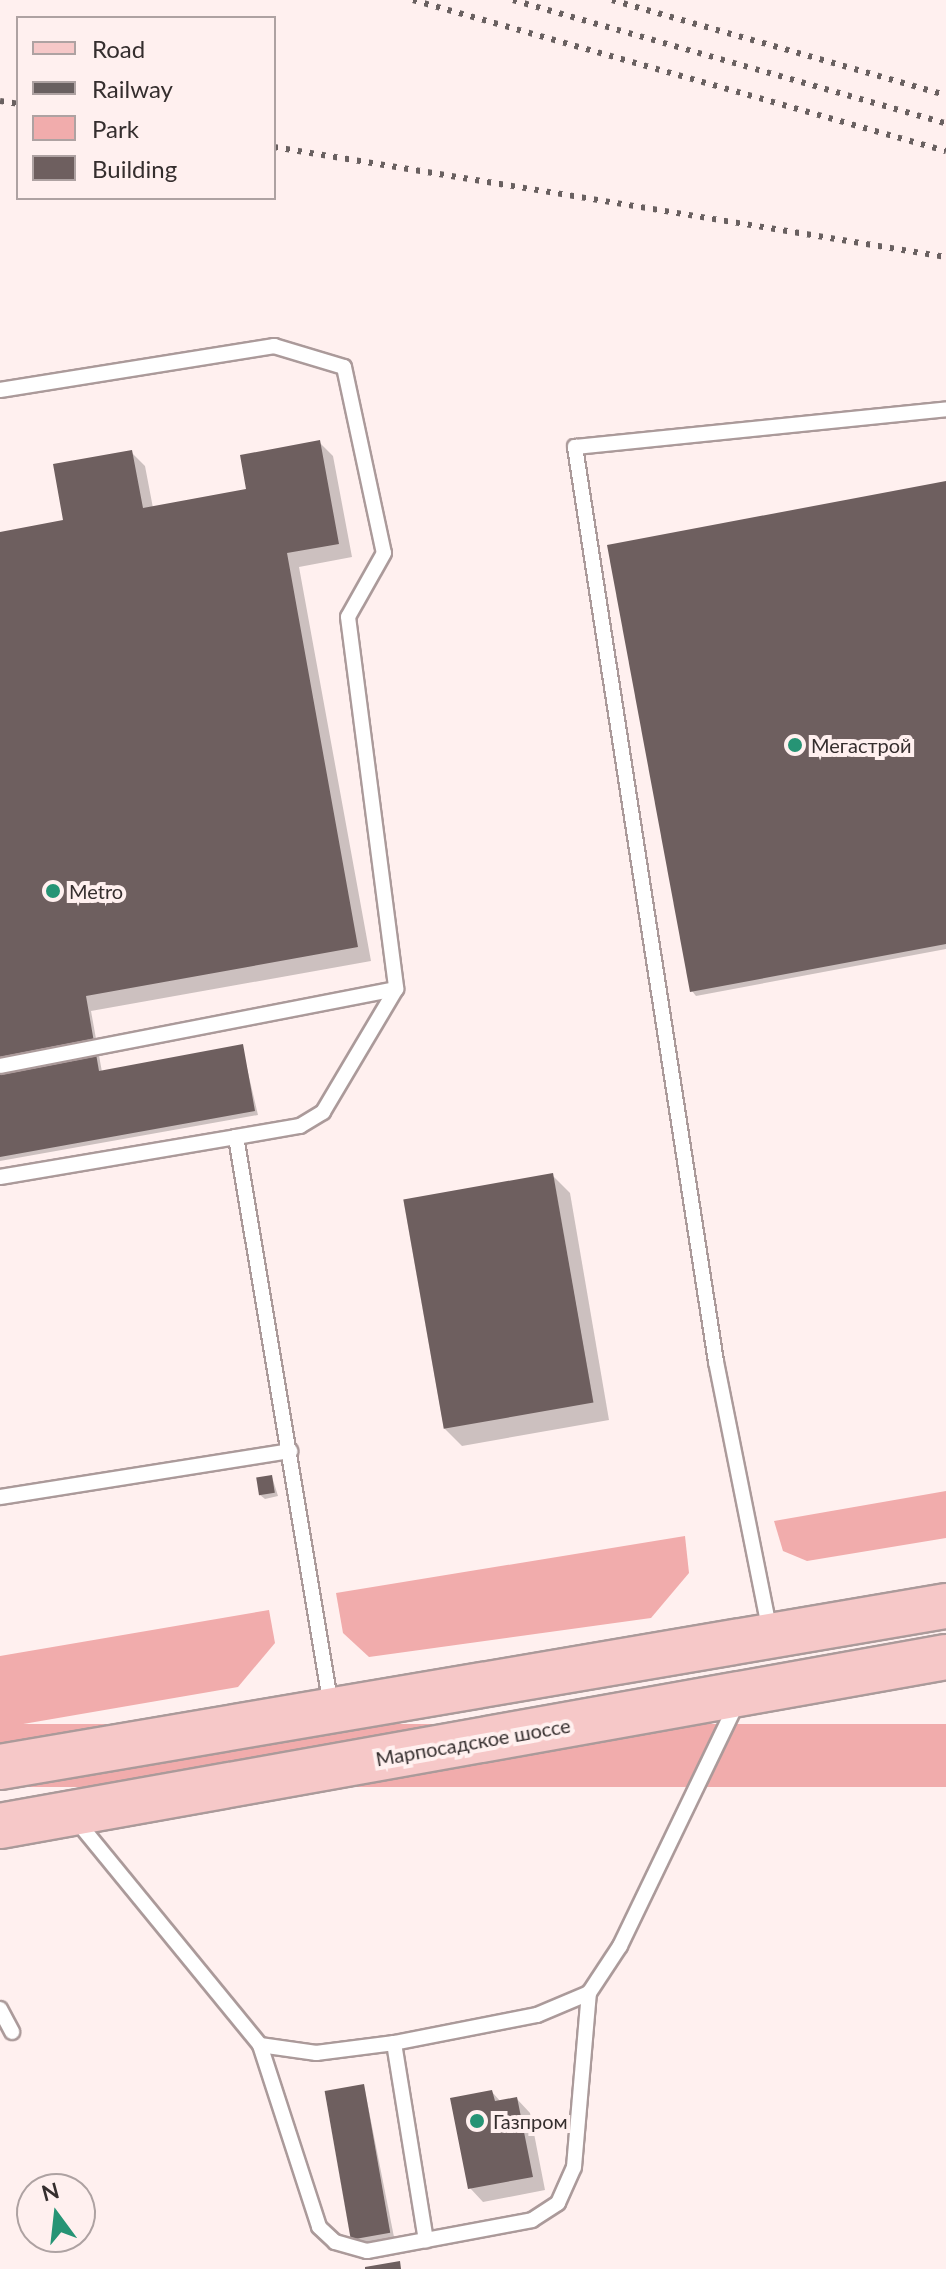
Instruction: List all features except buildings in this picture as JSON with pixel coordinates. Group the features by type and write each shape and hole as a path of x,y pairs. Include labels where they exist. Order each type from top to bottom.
{"main road":[{"path":"0,1767 770,1632 946,1606"},
{"path":"760,1690 770,1632"},
{"name":"Марпосадское шоссе","path":"0,1826 946,1657"}],"lane":[{"path":"0,390 274,346 344,367 384,553 348,617 396,989 323,1112 300,1126 0,1177"},
{"path":"770,1632 716,1362 575,447 946,409"},
{"path":"0,1066 396,989"},
{"path":"236,1137 331,1708"},
{"path":"0,1497 290,1451"},
{"path":"70,1813 260,2045 319,2227 335,2242 367,2251 532,2220 558,2203 574,2167 589,1993 620,1946 760,1690"},
{"path":"260,2045 316,2053 394,2043 537,2015 589,1993"},
{"path":"0,2009 12,2032"},
{"path":"394,2043 426,2240"}],"green space":[{"path":"946,1491 946,1538 807,1561 783,1551 774,1521"},
{"path":"685,1536 689,1573 651,1618 369,1657 343,1633 336,1593"},
{"path":"269,1610 275,1643 238,1687 0,1728 0,1656"},
{"path":"0,1724 946,1724 946,1787 0,1787"}],"railway":[{"path":"413,0 946,151"},
{"path":"513,0 946,123"},
{"path":"612,0 946,95"},
{"path":"0,101 16,104"},
{"path":"276,147 946,257"}],"place":[{"name":"Мегастрой","path":"795,745"},
{"name":"Metro","path":"53,891"},
{"name":"Газпром","path":"477,2121"}]}
